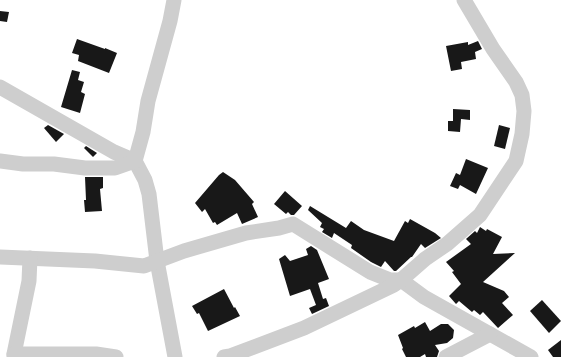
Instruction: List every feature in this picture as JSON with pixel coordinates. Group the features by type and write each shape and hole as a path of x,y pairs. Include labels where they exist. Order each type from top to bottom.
{"street":[{"path":"135,161 143,132 148,101 170,21 174,0"},
{"path":"224,357 304,328 402,280 425,259 447,244 480,215 516,161 522,134 524,111 522,95 516,82 493,49 464,0"},
{"path":"0,86 114,152 135,161 145,180 149,194 157,261 174,357"},
{"path":"0,162 54,164 85,168 115,168 135,161"},
{"path":"0,257 95,260 144,266 184,251 246,233 280,228 293,224 370,272 390,280 402,280 424,298 531,357"},
{"path":"30,258 28,280 14,355 96,354 116,357"},
{"path":"446,357 490,334"}],"building":[{"path":"0,11 9,12 7,22 0,21"},
{"path":"77,39 117,53 109,73 78,61 79,55 72,53"},
{"path":"478,41 482,49 475,52 476,59 461,62 462,69 451,71 446,46 468,42 468,45"},
{"path":"72,70 80,72 78,80 84,82 81,92 85,94 80,113 61,107"},
{"path":"453,109 470,110 470,120 461,119 460,132 448,131 448,121 453,121"},
{"path":"48,125 64,134 56,142 44,128"},
{"path":"499,125 510,128 505,149 494,146"},
{"path":"86,146 97,153 93,157 84,148"},
{"path":"466,159 488,168 476,194 460,185 458,189 450,186 456,173 460,175"},
{"path":"223,172 235,180 254,202 252,204 258,217 242,224 237,213 217,225 215,222 213,223 205,209 202,212 195,203"},
{"path":"85,177 103,177 103,188 100,189 102,211 85,212"},
{"path":"285,191 302,206 294,215 291,215 288,212 286,214 274,204"},
{"path":"310,206 346,228 351,221 364,230 394,241 405,221 408,223 410,219 441,238 425,248 421,244 412,257 396,271 394,271 385,261 381,267 371,262 351,248 352,245 334,233 332,238 322,232 324,229 320,227 322,223 308,210"},
{"path":"480,227 502,237 493,254 515,253 483,282 504,291 509,297 502,303 513,315 498,328 483,312 480,315 474,310 472,312 459,301 456,304 449,296 461,284 452,272 454,271 446,262 471,244 466,239 475,231 477,233"},
{"path":"311,246 317,250 329,279 318,283 323,299 326,298 329,306 312,314 309,308 316,305 310,289 290,296 279,259 285,255 290,261 308,255 306,249"},
{"path":"224,289 240,316 208,331 199,313 197,314 192,306"},
{"path":"542,300 561,321 549,333 530,311"},
{"path":"425,322 430,331 441,324 448,324 454,330 453,338 447,343 435,345 439,351 437,357 426,357 425,354 420,357 406,357 398,335"},
{"path":"561,340 561,357 553,357 548,350"}]}
